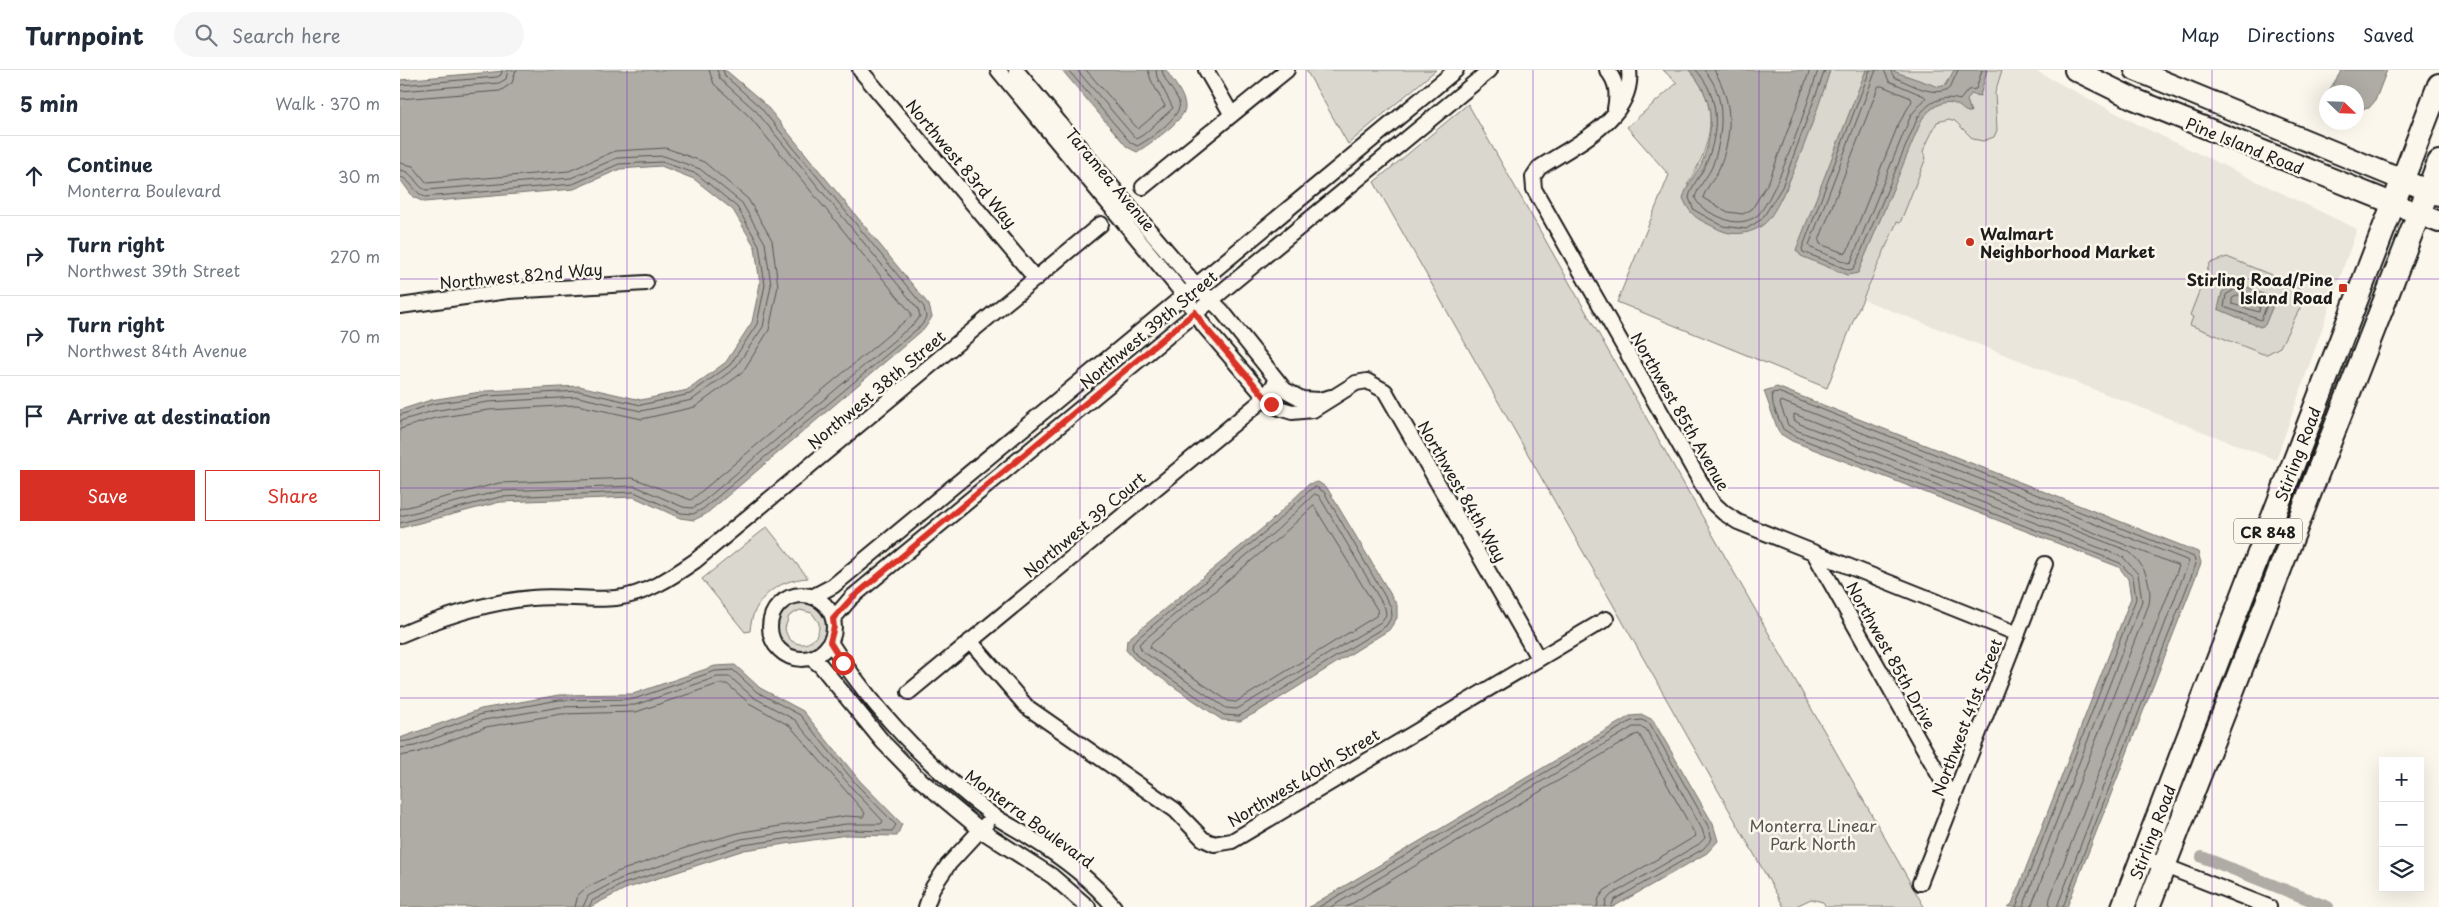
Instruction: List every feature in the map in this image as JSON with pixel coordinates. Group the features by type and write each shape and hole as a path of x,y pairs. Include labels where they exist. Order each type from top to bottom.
{"main road":[{"name":"Pine Island Road","path":"2075,70 2134,99 2392,205 2439,222"},
{"name":"Pine Island Road","path":"2135,70 2433,193"},
{"name":"Stirling Road","path":"2122,907 2439,86"},
{"name":"Stirling Road","path":"2148,907 2418,214 2433,193 2439,162"},
{"path":"2263,543 2286,552"}],"street":[{"name":"Northwest 83rd Way","path":"860,70 1036,279"},
{"name":"Taramea Avenue","path":"998,70 1184,294 1204,326 1265,398"},
{"name":"Taramea Avenue","path":"1016,70 1196,284 1211,299 1285,390 1302,399 1320,400 1336,396"},
{"path":"1206,70 1232,115"},
{"path":"1143,188 1287,70"},
{"name":"Northwest 39th Street","path":"812,597 833,586 1456,70"},
{"name":"Northwest 39th Street","path":"833,619 852,598 1195,312 1490,70"},
{"path":"1607,70 1614,79 1618,96 1614,114"},
{"path":"1614,114 1621,105 1628,90 1629,70"},
{"name":"Northwest 85th Avenue","path":"1614,114 1603,126 1539,168 1533,177 1534,189 1712,502 1738,522 2018,634"},
{"name":"Northwest 38th Street","path":"400,635 434,620 483,606 533,598 618,598 660,584 671,578 695,561 1101,224"},
{"name":"Northwest 82nd Way","path":"400,306 508,291 646,283"},
{"name":"Northwest 39 Court","path":"909,692 1265,398 1277,380"},
{"name":"Northwest 84th Way","path":"1336,396 1356,383 1367,381 1385,391 1538,658"},
{"path":"1265,398 1271,404 1282,409 1301,412 1313,410 1336,396"},
{"name":"Northwest 85th Drive","path":"1814,553 1953,800"},
{"name":"Northwest 41st Street","path":"1920,884 2045,564"},
{"path":"801,595 812,597 825,606 833,619 834,627 830,642 818,655 800,659 789,657 773,643 770,627 774,611 790,597 801,595"},
{"name":"Northwest 40th Street","path":"970,641 1027,707 1148,789 1175,810 1203,839 1214,844 1232,841 1606,619"},
{"name":"Monterra Boulevard","path":"830,642 843,663 932,765 992,815 1062,859 1107,905"},
{"name":"Monterra Boulevard","path":"810,658 825,671 883,742 917,778 982,831 1052,876 1088,907"},
{"path":"926,907 933,887 948,865 982,831 992,815"},
{"path":"2142,857 2269,907"}],"shaded area":[{"path":"2002,70 2034,70 2145,128 2357,229 2276,460 1864,300 1897,222 1900,223 1926,158 1923,151 1937,122 1949,119 1955,121 1966,133 1997,130 1995,103"}],"green space":[{"path":"1306,70 1436,70 1348,144"},
{"path":"1663,70 1689,70 1700,84 1710,112 1710,127 1707,141 1702,156 1687,185 1786,190 1830,70 2002,70 1995,93 1997,130 1994,137 1983,141 1973,139 1955,121 1949,119 1937,122 1923,151 1926,158 1900,223 1897,222 1854,319 1827,388 1617,302 1669,175 1627,127 1677,83"},
{"name":"Monterra Linear Park North","path":"1468,104 1925,907 1826,907 1823,902 1811,899 1794,907 1784,907 1374,182"},
{"path":"2227,257 2296,285 2301,292 2301,306 2280,347 2267,354 2190,325 2193,317 2190,315 2210,263"},
{"path":"767,527 808,578 786,583 768,593 756,610 750,631 745,632 702,579"},
{"path":"806,603 811,605 824,617 826,622 823,639 811,651 793,651 784,646 779,638 777,629 778,619 783,611 793,605","holes":["800,610 812,613 819,623 815,638 804,644 792,641 787,636 785,628 789,616"]}],"water":[{"path":"516,70 724,70 728,72 764,103 929,305 932,317 925,328 706,514 694,520 680,518 634,497 500,502 400,528 400,410 431,400 487,391 579,386 641,400 688,390 726,362 752,322 760,284 755,247 733,210 694,179 661,166 620,169 574,189 424,202 413,197 400,179 400,80"},
{"path":"1062,70 1166,70 1181,93 1185,108 1179,119 1172,126 1137,152 1127,147"},
{"path":"1689,70 1830,70 1792,176 1772,214 1764,224 1754,230 1736,234 1718,229 1693,214 1683,198 1706,152 1710,127 1708,102 1704,91"},
{"path":"1866,70 1890,70 1939,87 1946,85 1954,70 1987,70 1980,96 1971,94 1967,100 1971,112 1947,102 1937,105 1922,119 1858,273 1847,275 1801,256 1796,250"},
{"path":"2342,70 2387,70 2375,101 2369,108 2364,109 2364,85 2332,85"},
{"path":"2234,284 2241,284 2272,298 2274,303 2265,325 2260,327 2218,309 2222,292"},
{"path":"1777,387 2198,552 2201,563 2067,907 2008,907 2012,904 2131,598 2128,579 2119,567 1792,441 1779,433 1764,391"},
{"path":"1318,482 1327,488 1397,605 1397,618 1389,630 1259,711 1240,721 1222,720 1134,659 1126,650 1127,640 1270,522 1309,484"},
{"path":"735,665 760,688 803,711 860,781 902,824 897,836 847,835 744,850 625,889 590,907 400,907 400,738 481,709 559,695 633,694 715,666"},
{"path":"1643,715 1653,720 1713,824 1718,841 1707,853 1613,907 1309,907 1630,716"}],"waterway":[{"path":"2202,857 2328,907"}],"place":[{"name":"Walmart Neighborhood Market","path":"1970,242"},
{"name":"Stirling Road/Pine Island Road","path":"2343,288"}],"route":[{"path":"843,663 830,642 833,635 833,619 852,598 1195,312 1204,326 1271,404"}]}
